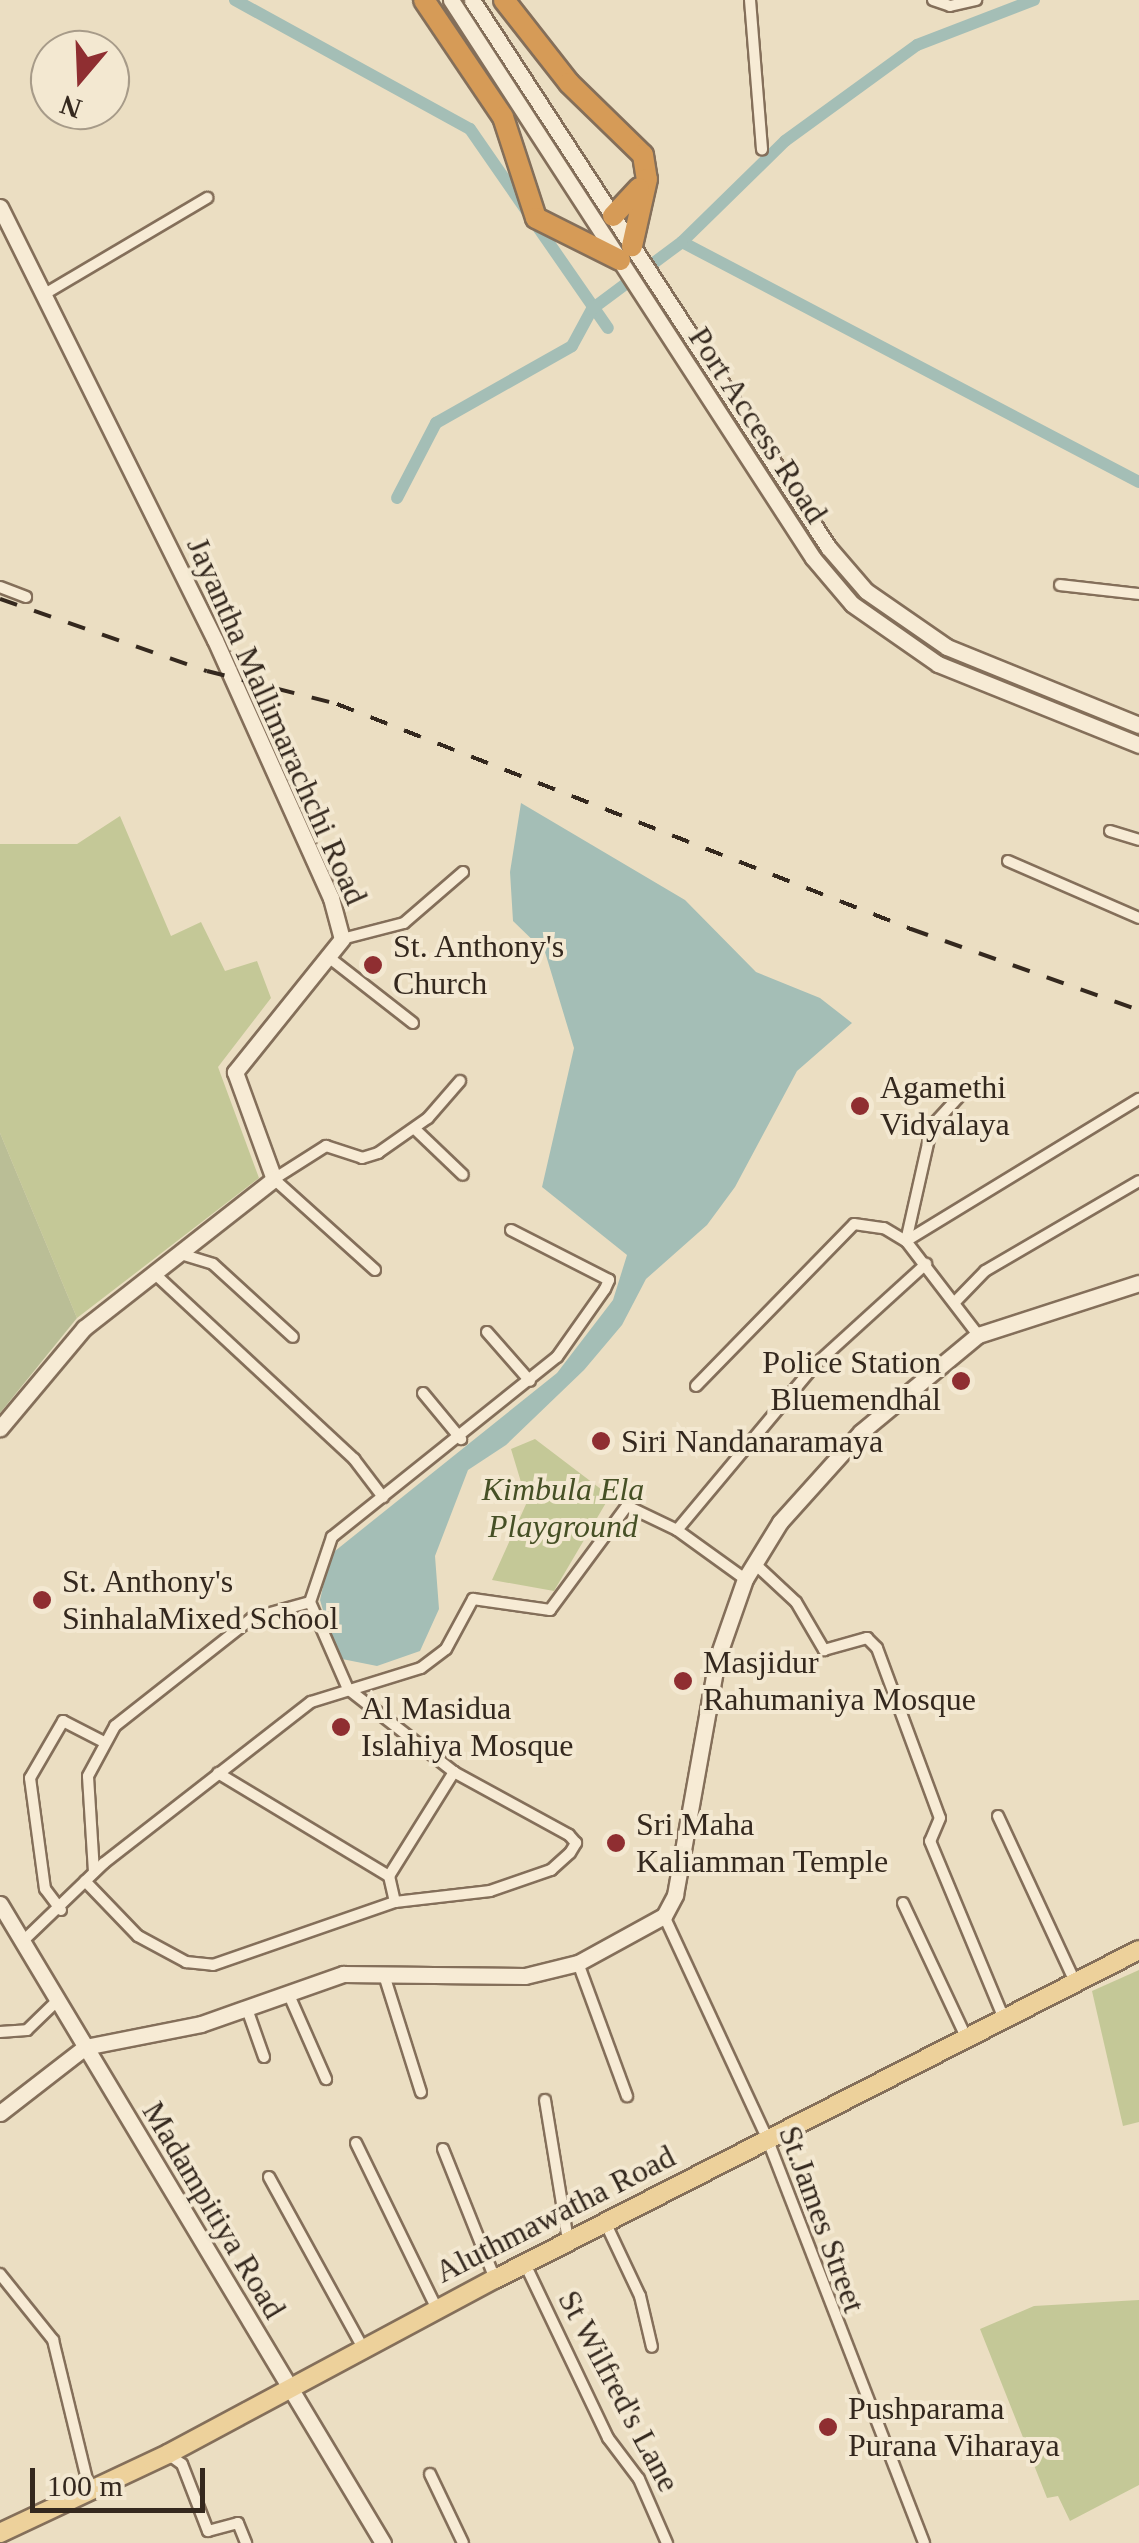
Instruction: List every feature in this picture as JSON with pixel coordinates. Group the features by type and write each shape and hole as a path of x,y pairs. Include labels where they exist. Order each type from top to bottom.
{"highway":[{"path":"424,0 503,116 536,218 626,253 646,167 638,146 578,92 504,0"},
{"path":"575,236 606,221 631,202 646,167"}],"main road":[{"name":"Port Access Road","path":"451,0 606,221"},
{"name":"Port Access Road","path":"472,0 626,253 671,308 828,547 866,591 946,647 1139,725"},
{"name":"Jayantha Mallimarachchi Road","path":"0,207 215,640 331,898 342,938 331,959 235,1072 274,1179"},
{"name":"Port Access Road","path":"626,253 656,320 813,558 852,604 938,664 1139,745"},
{"path":"0,1428 84,1328 184,1256 274,1179"},
{"path":"0,2113 85,2047 247,2009 343,1974 526,1976 578,1963 664,1916 693,1806 703,1714 745,1580 813,1478 925,1374 978,1335 1139,1283"},
{"name":"Madampitiya Road","path":"0,1904 383,2543"},
{"name":"Aluthmawatha Road","path":"0,2533 168,2454 494,2279 1003,2016 1139,1950"}],"street":[{"path":"750,0 762,150"},
{"path":"933,0 950,6 976,0"},
{"path":"43,296 207,198"},
{"path":"1060,586 1139,594"},
{"path":"0,587 26,597"},
{"path":"1110,831 1139,840"},
{"path":"1008,862 1139,918"},
{"path":"342,938 404,923 463,872"},
{"path":"331,959 413,1023"},
{"path":"375,1270 274,1179 326,1146 370,1158 415,1129 460,1081"},
{"path":"906,1241 932,1126 968,1088"},
{"path":"906,1241 1139,1099"},
{"path":"415,1129 463,1175"},
{"path":"955,1302 985,1272 1139,1181"},
{"path":"696,1386 854,1224 884,1228 906,1241 978,1335"},
{"path":"310,1602 252,1618 115,1726 88,1776 90,1876 128,1929 198,1966 395,1902 490,1891 550,1870 576,1842 454,1772 348,1689 310,1602 332,1537 462,1439 530,1381 583,1327 610,1280 510,1230"},
{"path":"184,1256 214,1264 293,1338"},
{"path":"677,1530 826,1352 926,1264"},
{"path":"155,1274 354,1460 383,1497"},
{"path":"487,1332 530,1381"},
{"path":"424,1393 462,1439"},
{"path":"22,1942 61,1910 90,1876 311,1702 421,1668 446,1649 472,1599 550,1610 628,1506 677,1530 745,1580"},
{"path":"754,1563 796,1602 824,1650 868,1638 877,1648 940,1818 930,1842 1003,2016"},
{"path":"61,1910 44,1889 30,1778 63,1720 104,1742"},
{"path":"395,1902 389,1876 454,1772"},
{"path":"218,1773 389,1876"},
{"path":"998,1816 1074,1980"},
{"path":"904,1903 965,2036"},
{"name":"St.James Street","path":"664,1916 767,2138 924,2543"},
{"path":"578,1963 627,2096"},
{"path":"384,1974 421,2092"},
{"path":"289,1994 326,2079"},
{"path":"0,2032 27,2030 56,2002"},
{"path":"247,2009 264,2058"},
{"path":"545,2100 568,2241"},
{"path":"356,2144 437,2309"},
{"path":"443,2148 494,2279"},
{"path":"269,2177 363,2348"},
{"path":"605,2222 640,2296 652,2347"},
{"name":"St Wilfred's Lane","path":"525,2264 608,2438 638,2480 668,2543"},
{"path":"0,2274 53,2340 90,2492"},
{"path":"168,2454 182,2464 208,2531 238,2524 246,2543"},
{"path":"430,2474 463,2543"}],"green space":[{"path":"120,816 171,936 201,922 225,971 257,961 271,998 218,1067 259,1178 77,1318 0,1133 0,844 77,844"},
{"path":"0,1133 77,1318 0,1413"},
{"name":"Kimbula Ela Playground","path":"535,1439 610,1496 554,1591 492,1580 527,1502 511,1449"},
{"path":"1139,1970 1139,2122 1123,2126 1092,1991"},
{"path":"1139,2300 1139,2485 1070,2521 1058,2496 1047,2498 980,2329 1034,2306"}],"water":[{"path":"521,803 685,900 756,972 820,998 852,1023 797,1071 735,1187 707,1225 646,1279 622,1325 584,1370 506,1445 468,1470 435,1556 439,1609 420,1651 377,1666 337,1658 320,1600 330,1555 557,1373 613,1300 627,1255 542,1187 574,1048 545,952 513,921 510,872"}],"waterway":[{"path":"235,0 470,129 608,328"},
{"path":"1034,0 917,45 785,141 682,242 1139,482"},
{"path":"397,498 436,423 572,346 592,309 682,242"}],"railway":[{"path":"0,599 207,671 337,704 911,929 1139,1010"}],"place":[{"name":"St. Anthony's Church","path":"373,965"},
{"name":"Agamethi Vidyalaya","path":"860,1106"},
{"name":"Police Station Bluemendhal","path":"961,1381"},
{"name":"Siri Nandanaramaya","path":"601,1441"},
{"name":"St. Anthony's SinhalaMixed School","path":"42,1600"},
{"name":"Masjidur Rahumaniya Mosque","path":"683,1681"},
{"name":"Al Masidua Islahiya Mosque","path":"341,1727"},
{"name":"Sri Maha Kaliamman Temple","path":"616,1843"},
{"name":"Pushparama Purana Viharaya","path":"828,2427"}]}
